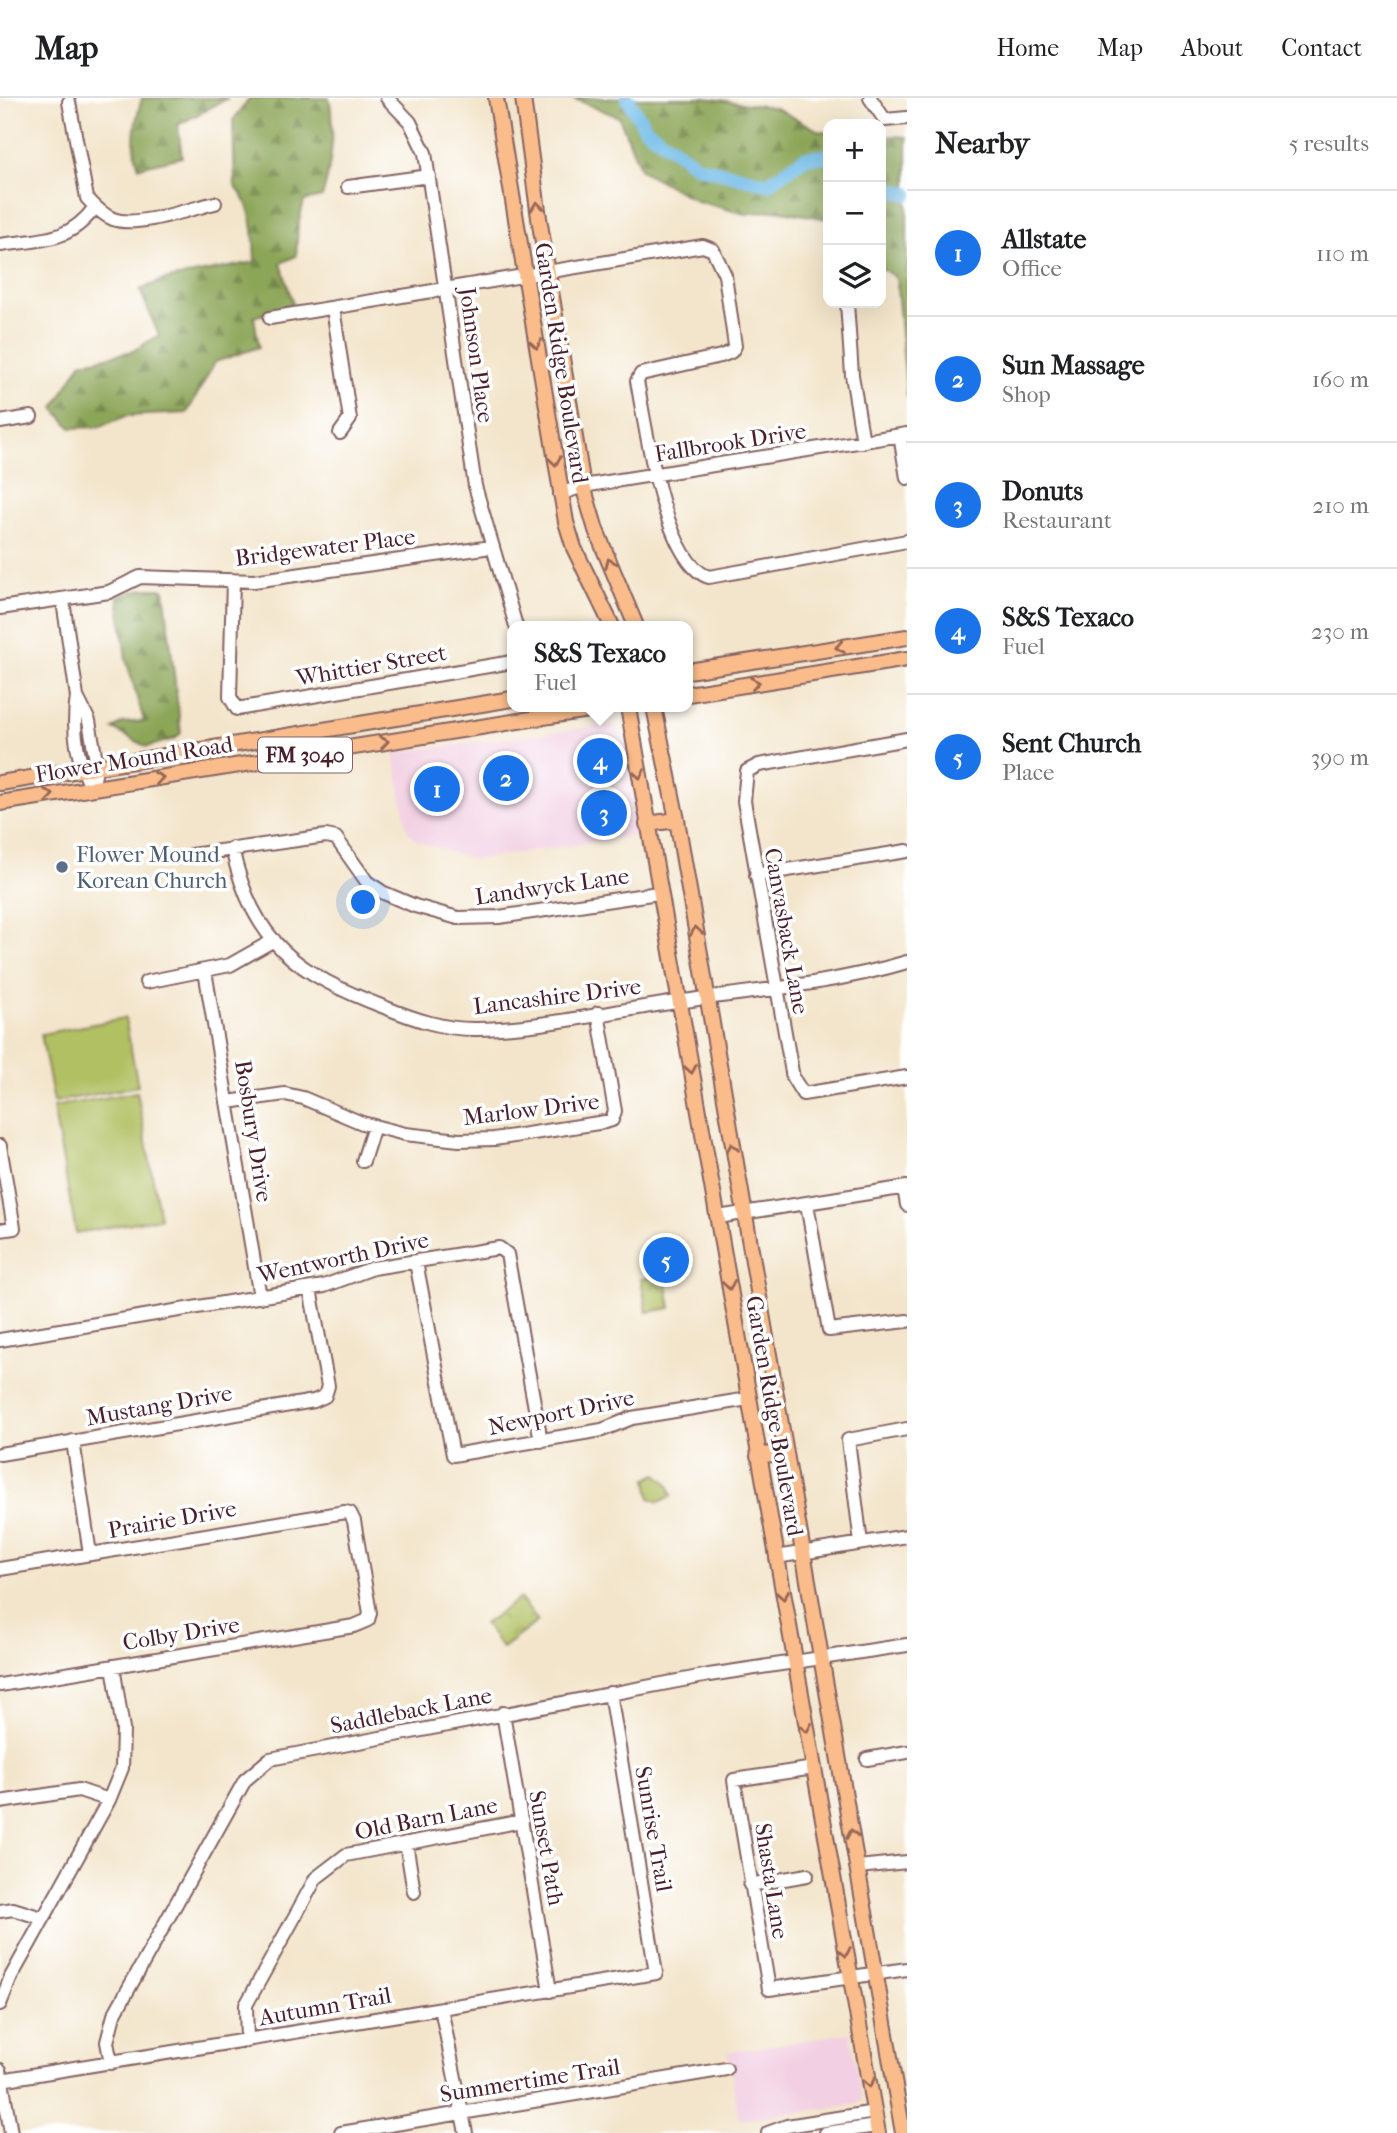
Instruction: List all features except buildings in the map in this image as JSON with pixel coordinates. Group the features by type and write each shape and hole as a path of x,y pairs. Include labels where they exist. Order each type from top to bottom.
{"main road":[{"name":"Garden Ridge Boulevard","path":"523,101 583,486 596,530 634,621"},
{"name":"Garden Ridge Boulevard","path":"496,103 560,494 574,548 610,621"},
{"path":"693,670 907,637"},
{"path":"693,693 907,659"},
{"name":"Flower Mound Road","path":"0,783 507,700"},
{"name":"Flower Mound Road","path":"0,803 575,712"},
{"name":"Garden Ridge Boulevard","path":"629,712 658,892 718,1217 876,2123"},
{"name":"Garden Ridge Boulevard","path":"655,712 677,820 875,1974 903,2118"},
{"path":"647,824 677,820"},
{"path":"758,1456 785,1452"},
{"path":"876,2123 903,2118"}],"street":[{"name":"Johnson Place","path":"387,98 416,131 429,176 475,486 514,621"},
{"path":"870,98 885,120 907,118"},
{"path":"69,102 87,198 95,207 113,219 141,220 215,204"},
{"path":"348,187 429,176"},
{"path":"0,245 64,235 82,225 95,207"},
{"path":"270,318 703,246 713,250 725,275 735,346 731,352 721,356 638,377 655,476 669,520 689,562 700,574 709,577 907,541"},
{"path":"333,308 350,419 340,433"},
{"path":"847,308 852,375 863,442"},
{"path":"0,422 31,417"},
{"path":"904,435 907,478"},
{"name":"Fallbrook Drive","path":"560,494 583,486 904,435"},
{"name":"Bridgewater Place","path":"0,608 109,592 140,577 254,581 491,547"},
{"name":"Whittier Street","path":"233,580 230,697 237,709 507,663"},
{"path":"62,601 77,697 74,720 81,769 92,788"},
{"path":"77,697 89,721 97,766 92,788"},
{"name":"Canvasback Lane","path":"907,738 760,765 747,771 744,801 790,1070 803,1094 907,1077"},
{"name":"Landwyck Lane","path":"191,855 326,835 336,838 367,882 415,906 458,918 499,917 658,892"},
{"name":"Lancashire Drive","path":"232,848 243,892 256,917 274,940 301,966 327,985 440,1026 500,1028 877,972 907,962"},
{"path":"756,875 907,851"},
{"path":"146,982 236,963 274,940"},
{"name":"Bosbury Drive","path":"205,971 260,1297"},
{"name":"Marlow Drive","path":"228,1102 285,1094 303,1098 374,1126 423,1137 482,1139 545,1133 612,1120 615,1111 598,1013"},
{"path":"363,1161 374,1126"},
{"path":"0,1146 14,1228 0,1230"},
{"path":"718,1217 744,1215 905,1187 907,1205"},
{"path":"807,1204 829,1330 907,1321"},
{"name":"Wentworth Drive","path":"0,1340 310,1289 373,1268 499,1248 507,1254 541,1441"},
{"name":"Newport Drive","path":"416,1262 453,1455 602,1430 632,1418 748,1399"},
{"name":"Mustang Drive","path":"0,1454 314,1401 325,1396 328,1386 310,1289"},
{"path":"861,1543 848,1440 907,1429"},
{"path":"73,1441 90,1554"},
{"name":"Prairie Drive","path":"0,1569 338,1512 350,1513 354,1521 369,1604 368,1620"},
{"path":"776,1557 907,1536"},
{"name":"Colby Drive","path":"0,1685 354,1626 368,1620"},
{"name":"Saddleback Lane","path":"111,2063 107,2042 114,2015 245,1780 258,1767 286,1755 503,1713 794,1660 907,1645"},
{"path":"0,2004 2,1994 42,1918 109,1800 122,1768 124,1749 113,1666"},
{"name":"Sunrise Trail","path":"610,1693 656,1973"},
{"name":"Sunset Path","path":"503,1713 550,1991"},
{"path":"867,1759 907,1752"},
{"name":"Shasta Lane","path":"814,1768 734,1780 750,1885 769,1989 850,1977"},
{"path":"0,1802 79,1790 109,1800"},
{"name":"Old Barn Lane","path":"247,2041 246,2005 316,1878 346,1855 522,1821"},
{"path":"406,1843 414,1892"},
{"path":"858,1867 907,1862"},
{"path":"750,1885 807,1875"},
{"path":"0,1911 13,1909 42,1918"},
{"path":"850,1977 907,1969"},
{"name":"Autumn Trail","path":"1,2075 111,2063 656,1973"},
{"path":"441,2008 466,2133"},
{"name":"Summertime Trail","path":"341,2133 726,2069"},
{"path":"1,2075 11,2133"},
{"path":"768,2133 787,2126 876,2123"},
{"path":"826,2133 876,2123"}],"shaded area":[{"path":"614,724 625,742 640,835 474,860 416,841 407,830 394,753"},
{"path":"850,2033 862,2101 857,2104 739,2120 728,2052"}],"green space":[{"path":"142,98 228,98 178,125 182,157 139,167 134,132"},
{"path":"250,98 329,98 332,148 322,197 304,201 298,225 296,256 281,263 293,304 254,317 259,347 215,362 187,413 126,416 99,427 71,428 54,408 81,363 133,351 159,335 140,290 163,280 255,262 249,212 235,186 233,120"},
{"path":"572,98 705,98 776,108 823,131 823,218 776,210 745,214 697,201 641,170 619,117"},
{"path":"886,136 907,137 907,397 896,278 886,271"},
{"path":"143,589 164,589 181,733 174,739 147,747 113,729 123,723 144,721 126,659 118,596"},
{"path":"125,1018 138,1086 54,1102 41,1034"},
{"path":"137,1092 160,1218 76,1233 53,1107"},
{"path":"665,1275 671,1308 647,1312 641,1279"},
{"path":"657,1474 668,1484 672,1496 659,1502 650,1498 647,1479"},
{"path":"520,1598 538,1621 502,1648 484,1624"}],"waterway":[{"path":"627,98 646,129 697,166 768,184 805,158 823,156"},
{"path":"886,188 907,194"}],"place":[{"name":"S&S Texaco","path":"600,761"},
{"name":"Sun Massage","path":"506,778"},
{"name":"Allstate","path":"437,789"},
{"name":"Donuts","path":"604,813"},
{"name":"Flower Mound Korean Church","path":"62,867"},
{"name":"Sent Church","path":"666,1260"}]}
